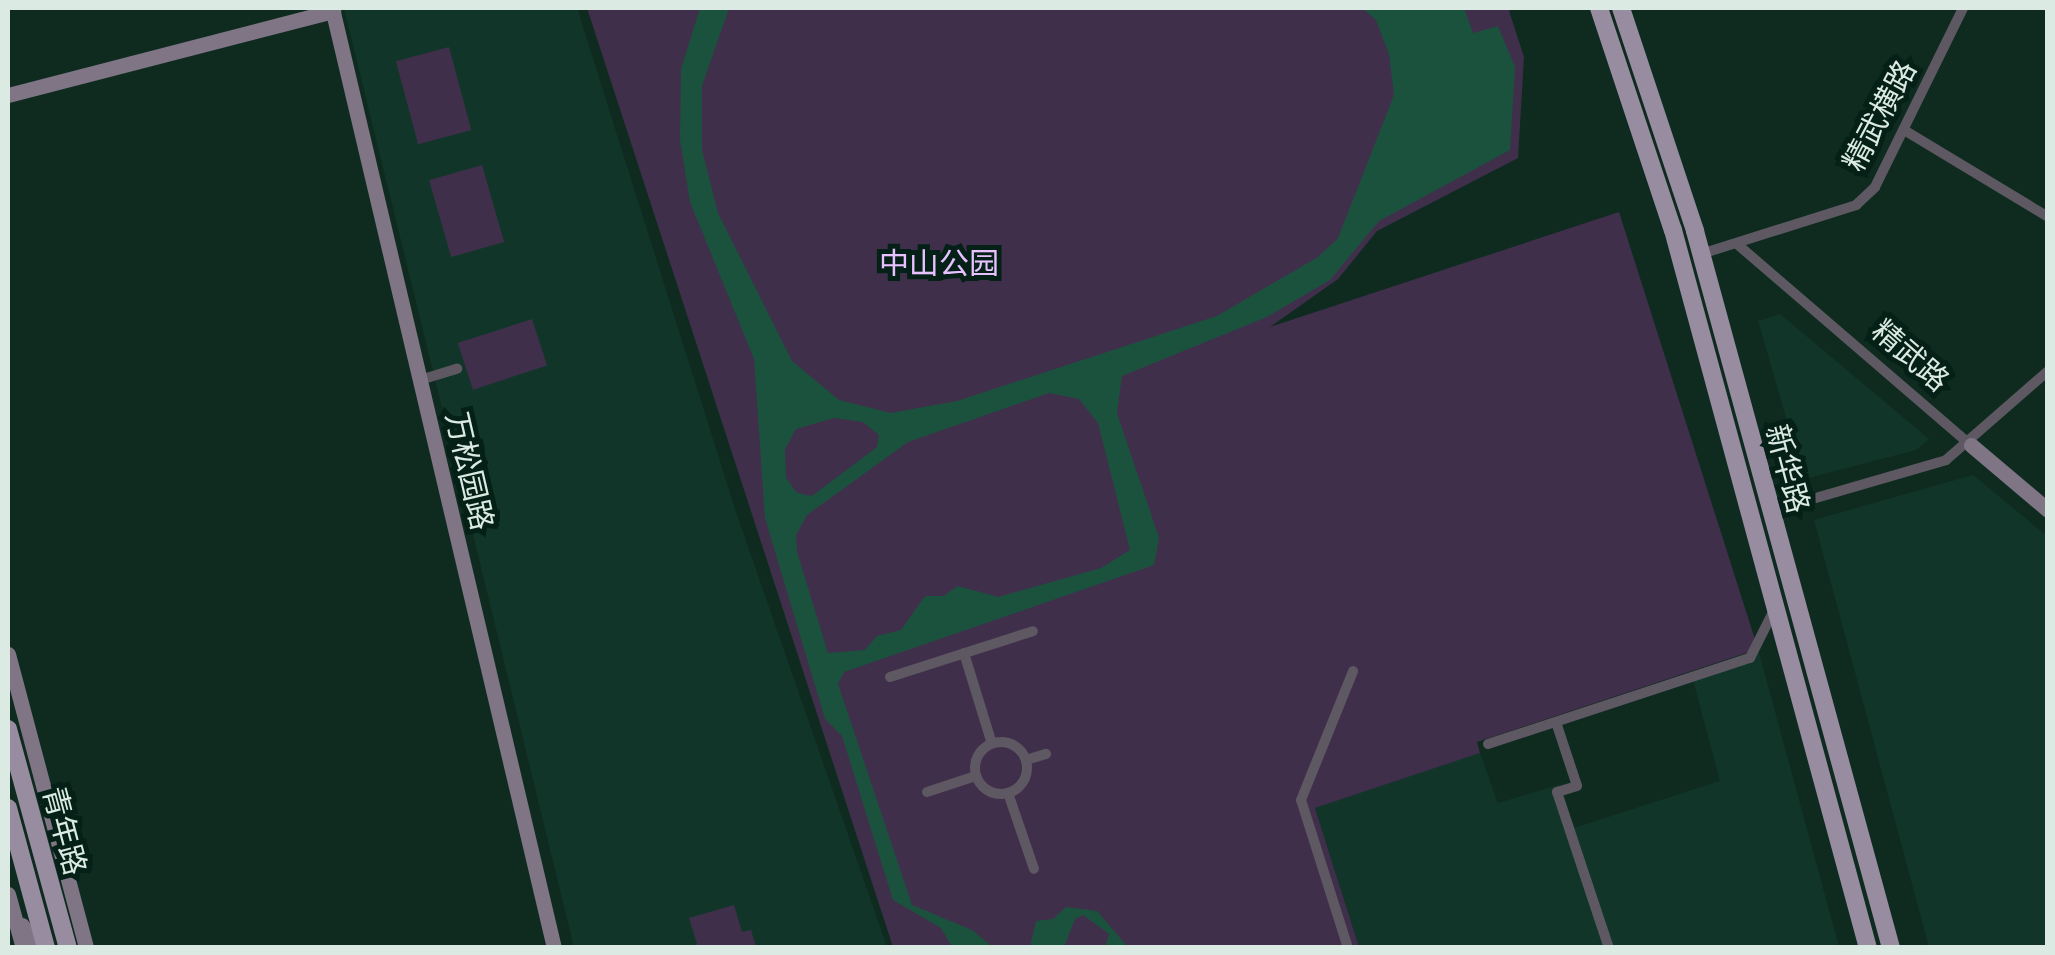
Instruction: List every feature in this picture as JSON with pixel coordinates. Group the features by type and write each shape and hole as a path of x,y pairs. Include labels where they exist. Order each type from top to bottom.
{"main road":[{"name":"新华路","path":"1599,8 1674,230 1868,948"},
{"name":"新华路","path":"1622,8 1701,254 1891,948"},
{"name":"青年路","path":"8,729 68,948"},
{"name":"青年路","path":"8,808 46,948"}],"street":[{"name":"精武横路","path":"1701,254 1856,205 1875,186 1963,8"},
{"path":"8,95 333,9"},
{"name":"万松园路","path":"333,9 554,948"},
{"path":"1904,130 2048,217"},
{"name":"精武路","path":"1736,244 2048,510"},
{"path":"420,380 457,369"},
{"path":"1770,511 1922,471 1971,445 2048,372"},
{"path":"1488,744 1750,658 1776,604"},
{"path":"890,677 1033,631"},
{"path":"964,653 992,744"},
{"path":"8,654 86,948"},
{"path":"1348,948 1300,800 1353,671"},
{"path":"1556,722 1577,786 1557,792 1610,948"},
{"path":"1008,743 1026,760 1026,776 1008,793 992,793 976,776 980,753 992,744 1008,743"},
{"path":"1026,760 1046,754"},
{"path":"927,792 976,776"},
{"path":"1008,793 1034,869"},
{"path":"10,901 23,948"},
{"path":"10,901 36,948"}],"shaded area":[{"path":"344,8 577,8 736,512 887,947 574,947"},
{"path":"700,8 729,8 702,86 702,150 718,213 792,361 839,400 891,413 957,401 1217,316 1318,257 1338,238 1394,95 1389,54 1376,20 1362,8 1464,8 1473,33 1498,26 1515,67 1510,150 1379,221 1330,280 1267,317 1122,376 1117,413 1159,538 1154,565 844,672 838,684 912,905 972,930 993,947 952,947 941,928 893,900 842,736 825,719 765,518 754,359 690,202 680,140 681,69","holes":["1049,393 1079,399 1098,423 1130,550 1101,568 998,597 958,586 943,596 925,596 901,630 877,636 865,650 828,653 797,552 796,535 807,515 908,442","834,418 863,422 879,435 877,447 812,496 797,493 786,478 785,449 796,429"]},
{"path":"1780,314 1929,439 1916,450 1804,479 1758,321"},
{"path":"1973,475 2047,536 2047,947 1929,947 1814,520"},
{"path":"1758,649 1839,947 1359,947 1315,808 1479,753 1476,742 1498,803 1559,785 1574,828 1720,781 1691,672"},
{"path":"1066,907 1097,911 1128,947 1105,947 1109,934 1083,915 1075,919 1064,947 1030,947 1036,921 1053,919"}],"green space":[{"name":"中山公园","path":"587,8 1516,8 1509,11 1524,57 1518,158 1377,231 1338,279 1270,327 1619,212 1758,649 1477,742 1480,753 1315,808 1359,947 893,947"},
{"path":"449,47 471,130 418,144 396,61"},
{"path":"482,165 504,242 451,257 429,180"},
{"path":"532,319 547,366 473,390 458,343"},
{"path":"734,905 742,932 751,930 756,947 688,947 697,944 689,918"}]}
